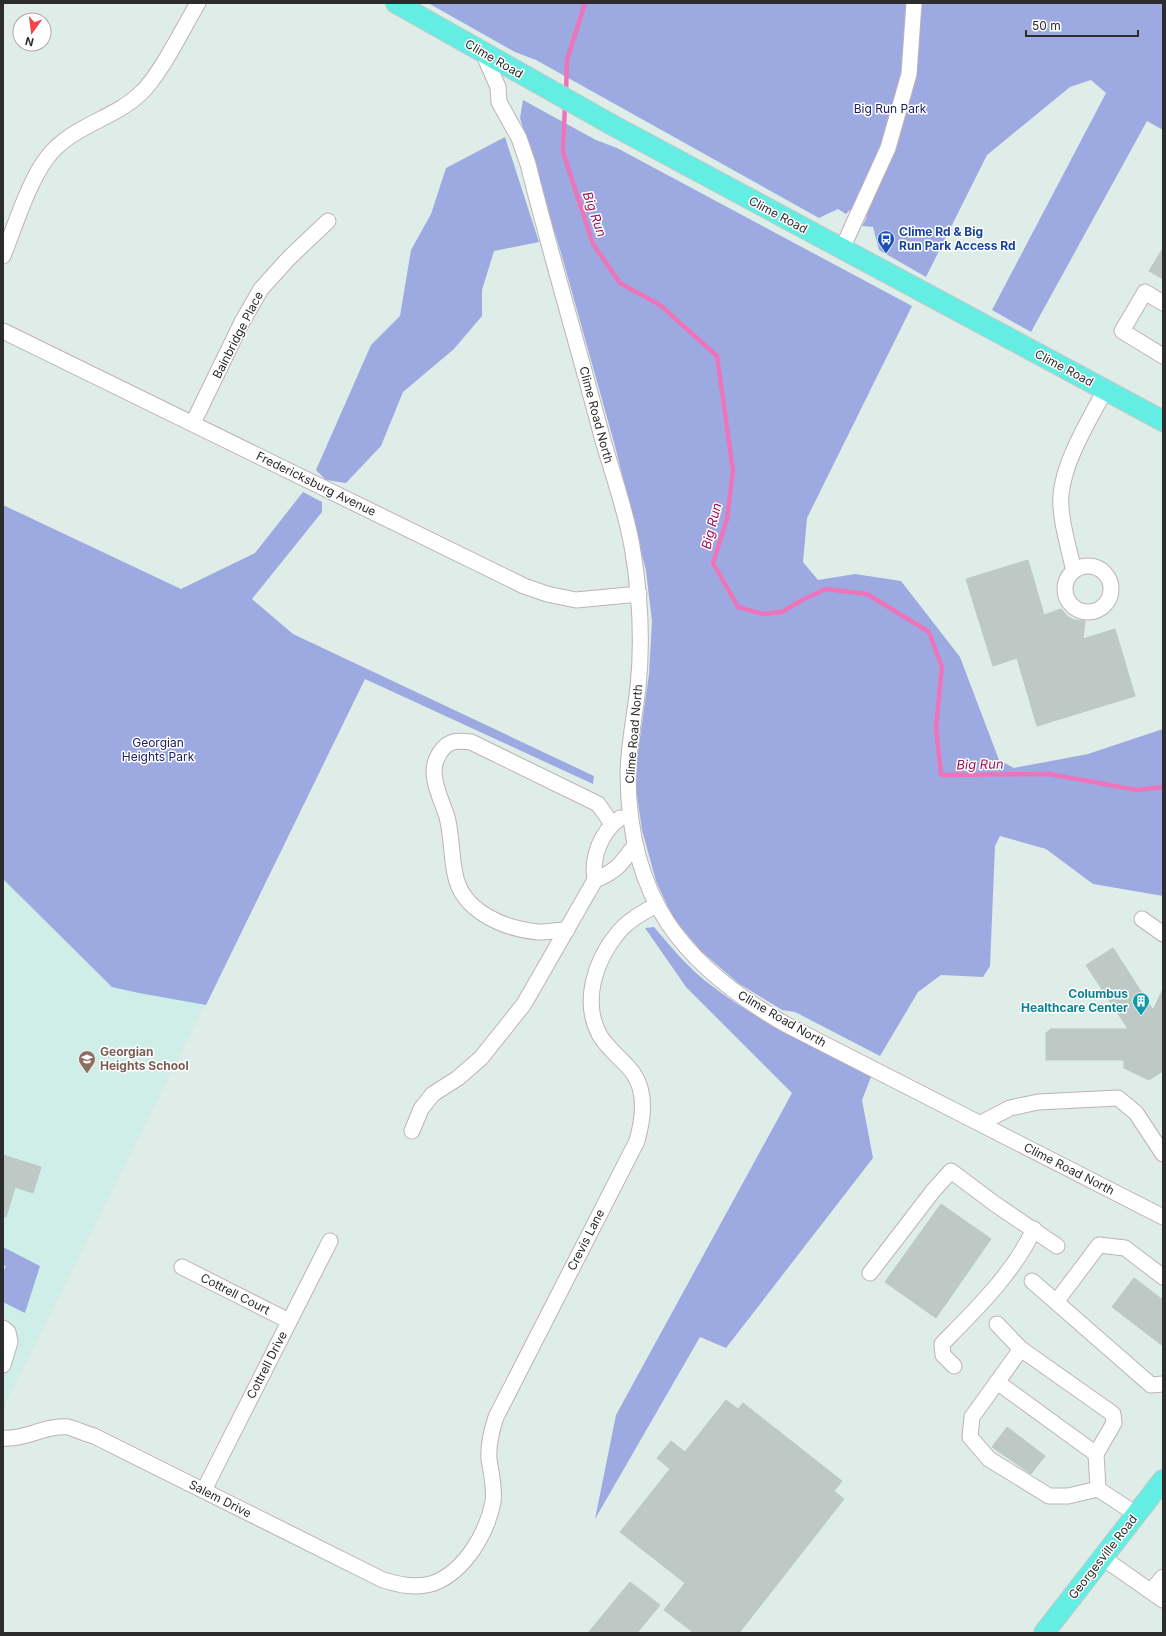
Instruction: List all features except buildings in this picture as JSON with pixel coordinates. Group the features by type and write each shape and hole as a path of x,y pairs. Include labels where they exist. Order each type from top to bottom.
{"main road":[{"name":"Clime Road","path":"396,3 519,74 614,126 1163,421"},
{"name":"Georgesville Road","path":"1044,1633 1163,1480"}],"street":[{"path":"3,256 25,201 46,159 58,146 87,125 128,104 142,93 155,76 198,3"},
{"path":"842,249 888,148 910,74 914,3"},
{"name":"Clime Road North","path":"483,53 498,87 499,102 519,138 528,164 632,544 639,594 641,654 628,775 631,827 642,872 656,905 674,932 694,956 732,990 758,1008 1163,1217"},
{"name":"Bainbridge Place","path":"193,423 242,322 261,288 289,258 328,221"},
{"path":"1163,303 1145,292 1122,331 1163,356"},
{"name":"Fredericksburg Avenue","path":"3,331 524,586 547,594 576,600 639,594"},
{"path":"1074,571 1064,526 1061,495 1066,472 1105,390"},
{"path":"567,930 540,932 518,928 490,918 476,909 461,893 455,875 452,840 434,775 436,759 444,746 456,740 471,742 524,770 598,804 612,824"},
{"path":"412,1131 421,1109 433,1094 458,1078 481,1058 524,1004 595,880 593,867 601,839 612,824 630,810"},
{"path":"595,880 610,874 620,866 635,845"},
{"name":"Crevis Lane","path":"434,1583 465,1560 486,1522 493,1501 489,1437 496,1417 637,1141 642,1124 643,1107 640,1090 633,1074 599,1034 592,1018 590,1001 596,976 604,956 617,934 634,918 656,905"},
{"path":"1142,919 1163,934"},
{"path":"981,1123 1010,1108 1038,1102 1118,1098 1136,1113 1163,1154"},
{"path":"870,1273 933,1191 951,1171 995,1204 1057,1246"},
{"path":"954,1366 943,1355 942,1344 992,1292 1024,1251 1034,1229"},
{"name":"Cottrell Drive","path":"204,1490 330,1241"},
{"path":"1056,1302 1099,1245 1126,1248 1163,1277"},
{"name":"Cottrell Court","path":"182,1267 289,1321"},
{"path":"1032,1281 1151,1385 1163,1384"},
{"path":"996,1324 1021,1349 1113,1414 1114,1423 1096,1454 1098,1489"},
{"path":"3,1328 8,1332 10,1342 3,1365"},
{"path":"1021,1349 972,1417 970,1437 989,1459 1049,1496 1068,1496 1098,1489 1136,1514"},
{"path":"997,1382 1096,1454"},
{"name":"Salem Drive","path":"3,1438 17,1438 47,1430 68,1427 94,1436 383,1580 408,1586 434,1583"},
{"path":"1103,1558 1163,1600"},
{"path":"1151,1591 1163,1577"}],"shaded area":[{"name":"Georgian Heights School","path":"3,870 219,978 3,1409"}],"green space":[{"name":"Big Run Park","path":"428,3 1163,3 1163,130 1147,121 1031,332 992,310 1106,93 1091,80 1070,87 987,155 926,277 879,250 873,227 862,226 867,217 851,209 846,214 838,209 819,218 536,60 515,52"},
{"path":"523,100 596,140 617,148 912,306 807,518 803,562 818,580 855,574 901,581 960,657 999,760 1014,768 1088,754 1163,729 1163,896 1093,884 1046,849 1000,836 995,846 990,966 983,977 941,975 918,992 880,1056 795,1012 782,1010 738,983 701,951 673,918 656,881 642,830 636,788 637,759 649,674 652,621 646,571 615,446 561,253 520,118"},
{"path":"505,137 539,242 494,251 482,290 482,316 454,349 403,392 381,446 346,483 326,480 316,470 371,345 400,316 411,250 431,214 446,168"},
{"name":"Georgian Heights Park","path":"303,492 322,502 322,512 252,599 293,634 594,776 593,784 365,679 206,1005 112,987 3,879 3,505 181,589 255,553"},
{"path":"654,927 696,973 730,999 769,1023 871,1077 862,1100 873,1158 726,1348 700,1337 595,1519 616,1415 792,1093 686,987 645,928"},
{"path":"3,1247 40,1266 25,1313 3,1302 3,1272 6,1266 3,1265"}],"waterway":[{"name":"Big Run","path":"566,92 567,60 585,3"},
{"name":"Big Run","path":"565,104 563,152 593,244 620,283 660,305 717,356 733,471 727,519 713,563 738,607 763,614 782,612 804,599 826,589 867,594 929,632 942,667 936,727 941,775 1049,774 1137,790 1163,787"}],"place":[{"name":"Clime Rd & Big Run Park Access Rd","path":"886,254"},
{"name":"Columbus Healthcare Center","path":"1141,1016"},
{"name":"Georgian Heights School","path":"87,1074"}]}
